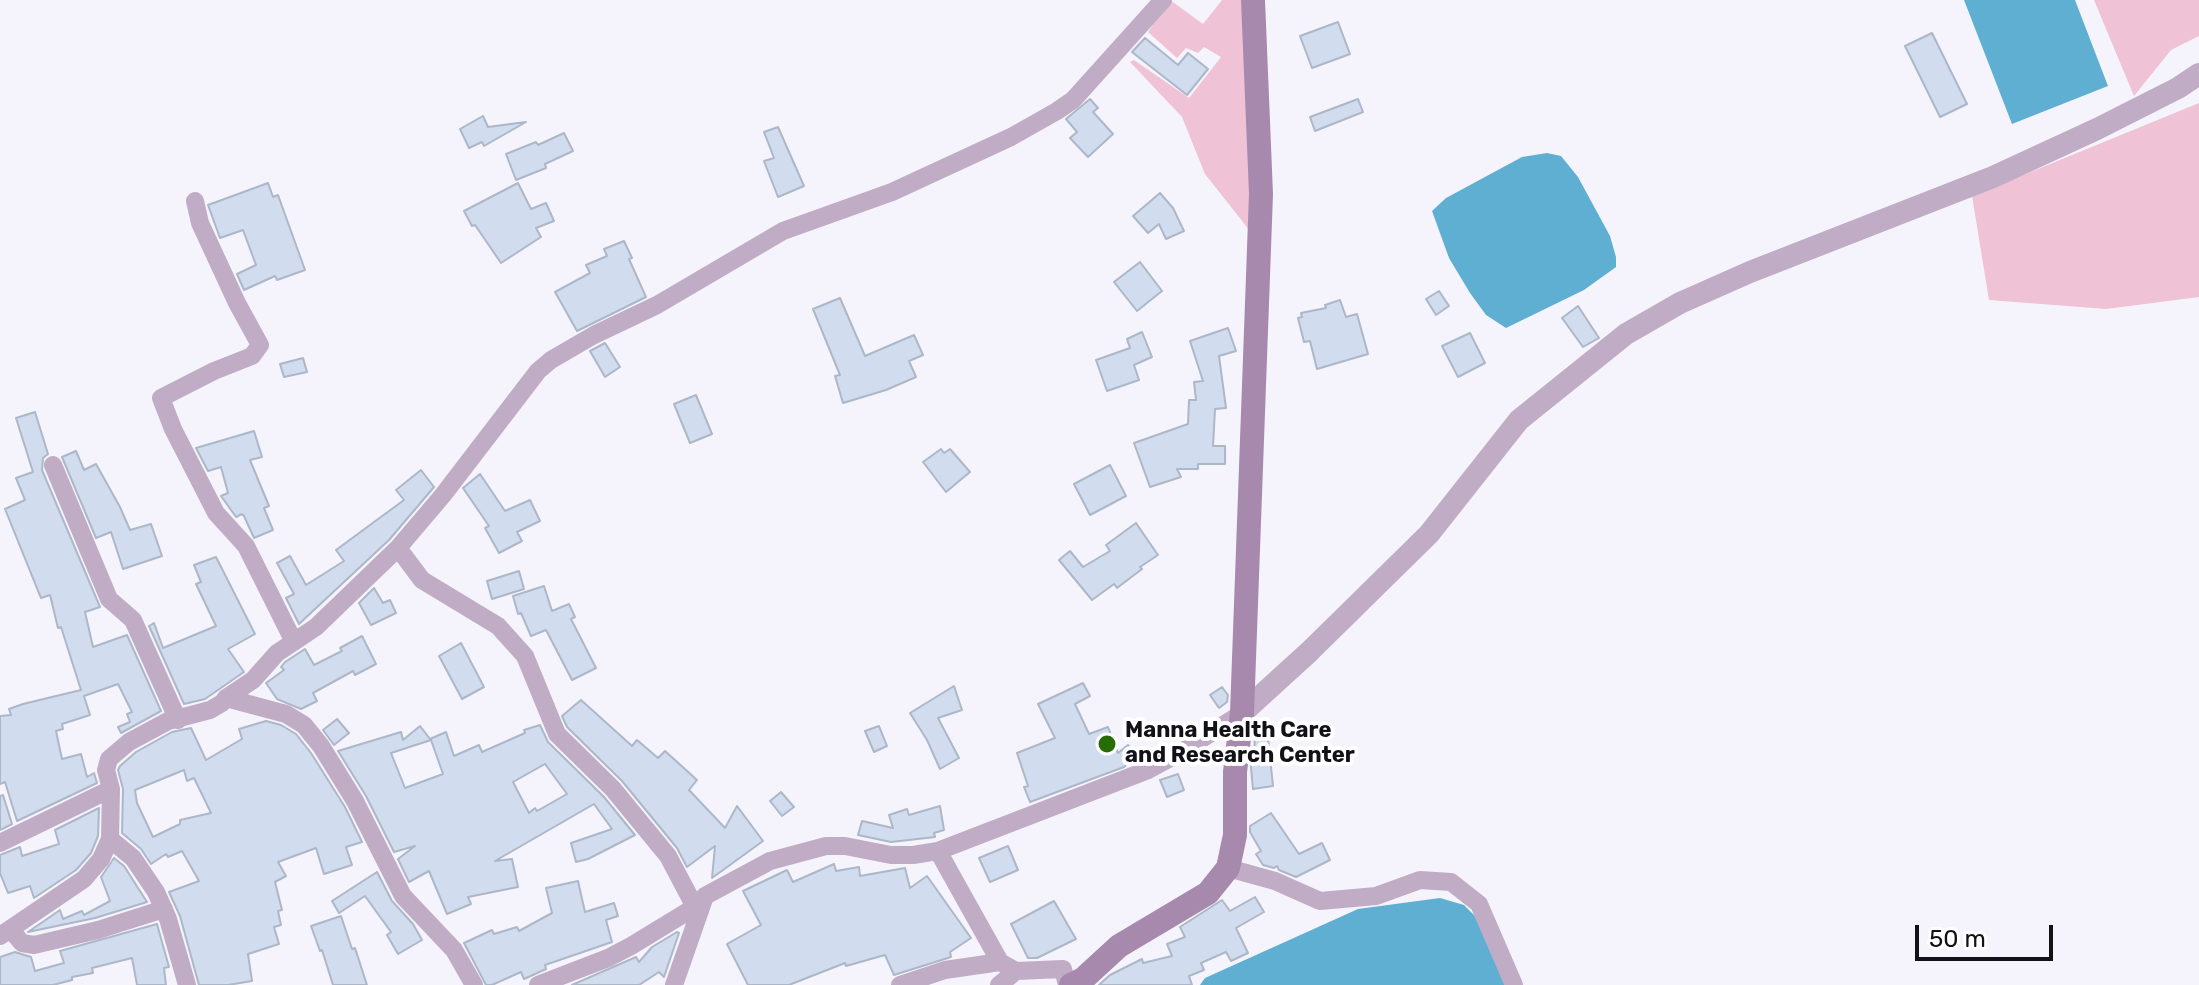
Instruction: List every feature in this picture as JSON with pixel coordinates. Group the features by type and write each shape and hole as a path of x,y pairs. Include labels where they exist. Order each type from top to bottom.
{"main road":[{"path":"1069,985 1083,979 1119,946 1208,893 1228,868 1235,835 1235,772 1242,713 1261,194 1253,0"}],"street":[{"path":"164,909 98,930 34,945 22,943 6,933 84,879 101,859 110,839 111,789 106,770 109,759 129,742 168,721 210,710 222,703 253,680 277,653 316,627 398,548 443,495 538,371 551,360 657,305 783,231 892,192 998,143 1057,111 1073,100 1163,0"},
{"path":"538,985 608,958 770,861 813,849 845,846 902,855 938,851 1148,770 1183,751 1242,713 1309,652 1429,534 1519,420 1626,334 1680,303 1750,272 1993,177 2178,88 2199,74"},
{"path":"195,201 206,236 260,345 252,356 161,398 173,429 216,513 246,546 294,642"},
{"path":"53,465 109,599 133,620 178,720"},
{"path":"398,548 422,580 498,626 525,656 557,734 613,789 668,856 700,902"},
{"path":"226,698 286,714 304,725 321,746 355,801 403,896 454,950 474,985"},
{"path":"0,843 111,789"},
{"path":"110,839 144,872 164,909 185,970 187,985"},
{"path":"938,851 1008,967"},
{"path":"1228,868 1275,881 1320,901 1376,896 1420,880 1451,882 1479,904 1514,985"},
{"path":"674,985 700,902"},
{"path":"999,985 1008,967"},
{"path":"900,985 945,970 1008,967 1063,969 1069,985"}],"shaded area":[{"path":"1170,0 1203,24 1222,0 1249,0 1254,236 1205,174 1182,117 1130,62 1134,60 1189,98 1221,57 1204,47 1198,53 1186,48 1177,58 1148,32"},
{"path":"2094,0 2199,0 2199,36 2171,50 2134,96"},
{"path":"2199,103 2199,297 2106,309 1989,300 1972,196"}],"water":[{"path":"1964,0 2075,0 2108,86 2012,124"},
{"path":"1547,153 1561,156 1578,177 1610,236 1616,267 1584,290 1506,328 1486,315 1470,293 1449,258 1432,211 1446,198 1522,157"},
{"path":"1440,898 1464,905 1478,919 1507,985 1200,985 1205,978 1358,909"}],"building":[{"path":"1338,22 1350,54 1312,68 1300,36"},
{"path":"1932,33 1967,104 1940,117 1905,46"},
{"path":"1145,38 1178,65 1188,53 1208,69 1187,95 1132,52"},
{"path":"1090,99 1098,108 1093,112 1113,134 1088,157 1070,138 1077,132 1066,119"},
{"path":"1358,99 1363,112 1315,131 1310,117"},
{"path":"483,116 488,127 526,122 484,146 482,142 469,148 460,129"},
{"path":"778,127 804,186 778,197 764,161 774,158 764,132"},
{"path":"564,133 573,151 545,164 546,168 516,180 506,154 536,142 538,145"},
{"path":"268,183 273,197 278,195 305,270 277,280 275,276 244,290 237,274 256,265 243,230 220,238 208,205"},
{"path":"518,183 531,209 546,203 554,221 536,228 541,237 501,263 464,211"},
{"path":"1160,193 1173,208 1184,231 1166,239 1159,224 1148,233 1133,216"},
{"path":"624,241 646,297 577,331 555,292 590,273 586,265 607,256 604,249"},
{"path":"1140,262 1162,291 1137,311 1114,282"},
{"path":"1439,291 1449,306 1436,315 1426,299"},
{"path":"840,298 865,356 914,335 923,355 909,361 916,377 843,403 835,376 840,375 813,309"},
{"path":"1340,300 1346,317 1357,314 1368,354 1317,369 1310,341 1304,342 1298,318 1302,317 1301,313 1326,308 1325,305"},
{"path":"1578,306 1599,338 1583,347 1562,318"},
{"path":"1228,328 1236,351 1219,356 1226,408 1215,409 1213,446 1225,446 1225,464 1198,464 1198,469 1177,469 1181,477 1150,487 1134,443 1188,424 1189,400 1196,400 1194,382 1203,381 1190,341"},
{"path":"1142,332 1152,357 1134,365 1139,380 1107,391 1096,360 1130,348 1127,339"},
{"path":"1470,333 1485,363 1458,377 1442,346"},
{"path":"605,343 620,367 605,377 590,351"},
{"path":"303,358 307,372 284,377 280,364"},
{"path":"696,395 712,434 690,443 674,404"},
{"path":"35,412 48,454 43,458 42,470 100,607 85,612 93,647 127,635 161,711 121,733 118,727 130,722 127,714 132,712 118,684 84,696 90,715 62,724 63,729 56,731 62,759 81,754 87,777 94,773 97,783 17,821 5,782 0,784 0,716 11,715 9,709 23,704 81,690 61,627 58,628 50,595 41,598 5,509 25,500 16,478 33,472 16,418"},
{"path":"254,431 262,457 250,460 269,506 264,508 273,530 254,538 244,516 236,517 221,496 228,493 221,467 208,471 196,448"},
{"path":"941,449 944,453 950,449 970,472 946,492 923,462"},
{"path":"76,451 84,470 96,464 130,530 151,524 162,556 123,569 111,532 96,538 62,457"},
{"path":"1110,465 1126,496 1090,515 1074,484"},
{"path":"421,470 434,487 389,540 299,624 286,598 294,594 277,563 290,556 306,585 344,561 336,550 404,500 396,490"},
{"path":"480,474 505,511 530,500 540,521 517,532 522,541 499,553 485,528 489,526 463,488"},
{"path":"1136,523 1158,555 1117,588 1114,584 1092,600 1059,560 1070,551 1083,567 1110,551 1106,545"},
{"path":"216,557 255,634 228,649 244,672 205,699 184,704 149,626 154,623 163,648 216,626 196,584 201,582 194,565"},
{"path":"519,571 524,589 492,599 487,581"},
{"path":"544,586 552,611 569,604 575,617 571,619 596,668 572,680 546,630 531,636 521,613 518,614 513,596"},
{"path":"374,588 383,603 390,600 396,613 371,625 359,603"},
{"path":"362,636 376,664 355,675 353,671 313,693 317,701 301,709 277,699 266,683 284,670 281,667 285,662 305,649 314,665 342,651 340,648"},
{"path":"461,643 484,687 462,699 439,656"},
{"path":"1083,683 1090,696 1075,704 1089,734 1108,727 1118,753 1128,745 1137,756 1124,767 1030,802 1017,753 1055,738 1038,704"},
{"path":"954,686 962,710 938,718 959,758 940,769 910,713"},
{"path":"1222,687 1228,695 1227,702 1219,708 1210,695"},
{"path":"581,700 632,746 637,740 658,758 665,751 697,780 689,790 725,828 737,806 763,841 712,878 715,846 687,867 677,848 622,781 567,727 562,716"},
{"path":"337,719 349,733 334,745 323,730"},
{"path":"266,721 296,734 345,807 362,842 346,847 352,865 324,874 316,848 278,862 286,876 275,882 282,910 278,911 281,925 274,927 279,944 248,954 252,981 199,985 180,916 169,892 199,881 182,851 168,857 166,854 151,864 141,849 122,833 123,789 118,770 136,752 172,732 191,728 206,760 242,739 239,729","holes":["184,770 187,781 194,778 211,813 180,820 180,824 153,837 137,803 135,790"]},
{"path":"540,725 548,742 604,797 635,835 576,862 571,843 612,829 594,804 495,861 512,859 518,887 468,897 471,904 447,914 429,871 409,882 398,859 415,846 394,852 366,796 338,751 401,732 403,740 420,726 430,739 446,732 454,756 479,745 482,752 525,733 524,730","holes":["431,740 443,774 405,788 391,753","545,764 567,794 529,813 513,782"]},
{"path":"879,726 887,746 874,752 865,731"},
{"path":"1267,729 1273,786 1253,789 1251,762 1254,762 1255,730"},
{"path":"1178,774 1184,790 1167,797 1160,780"},
{"path":"781,792 794,807 782,816 770,801"},
{"path":"3,795 12,824 0,830 0,796"},
{"path":"940,806 944,830 934,833 935,837 891,842 858,835 862,821 893,828 889,815 907,809 909,815"},
{"path":"99,808 98,836 91,853 76,870 34,898 30,886 8,893 0,873 0,855 20,847 22,856 59,844 55,830"},
{"path":"1271,813 1299,854 1322,843 1330,860 1296,877 1279,870 1277,866 1263,865 1256,854 1261,851 1250,832 1250,826"},
{"path":"1008,846 1018,870 990,882 979,858"},
{"path":"114,858 124,866 147,902 95,918 28,932 60,910 63,919 82,911 84,915 110,901 101,877"},
{"path":"834,864 836,871 859,867 860,876 905,868 910,888 927,876 971,938 950,952 951,957 894,975 885,955 846,966 845,963 789,985 748,985 727,944 761,925 743,891 787,870 793,882"},
{"path":"377,872 392,901 413,924 422,940 398,954 387,935 391,932 365,896 339,913 332,901"},
{"path":"578,881 585,912 614,903 618,916 606,920 612,942 545,965 546,969 524,979 521,972 486,985 464,943 492,930 494,934 517,927 519,931 552,913 546,888"},
{"path":"1255,897 1264,912 1236,928 1248,953 1231,961 1226,952 1201,963 1204,970 1189,976 1192,985 1099,985 1110,975 1142,959 1143,963 1172,956 1167,944 1185,937 1180,927 1222,900 1230,911"},
{"path":"1054,901 1076,939 1037,958 1028,958 1011,924"},
{"path":"341,916 367,985 333,985 320,951 311,926"},
{"path":"157,924 169,967 164,968 166,985 137,985 132,958 92,968 93,973 53,985 0,985 0,957 15,952 31,957 35,971 64,963 60,951"},
{"path":"677,932 664,977 659,972 639,985 572,985 636,957 639,962 652,947"}],"place":[{"name":"Manna Health Care and Research Center","path":"1107,744"}]}
